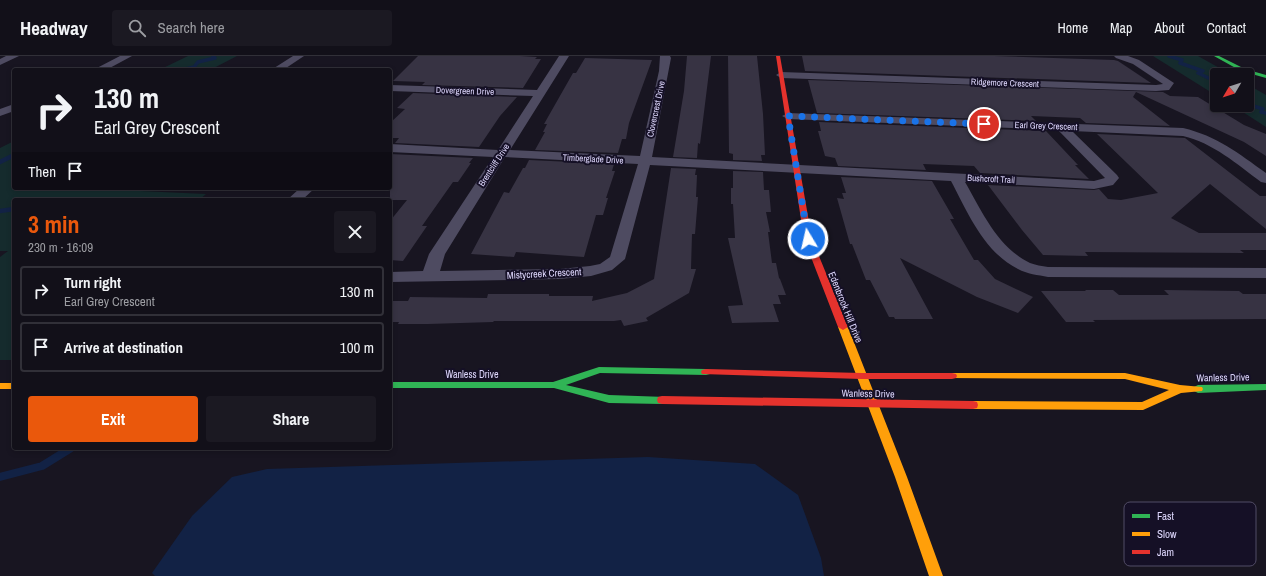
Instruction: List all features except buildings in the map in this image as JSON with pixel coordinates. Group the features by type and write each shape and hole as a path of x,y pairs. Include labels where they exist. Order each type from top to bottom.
{"main road":[{"name":"Edenbrook Hill Drive","path":"778,56 808,239 873,404"},
{"path":"1216,56 1243,70 1266,77 1266,73 1235,56"},
{"name":"Wanless Drive","path":"554,386 599,370 862,376 1125,376 1180,389 1266,387"},
{"name":"Wanless Drive","path":"392,385 554,386 609,399 873,404 1143,406 1180,389"},
{"path":"0,386 12,386"},
{"path":"873,404 936,576"}],"street":[{"path":"0,62 14,56"},
{"path":"102,68 127,56"},
{"path":"279,68 299,56"},
{"name":"Brentcliff Drive","path":"430,277 437,254 564,56"},
{"name":"Clovercrest Drive","path":"645,161 664,71 665,56"},
{"name":"Ridgemore Crescent","path":"781,75 1156,88 1165,88 1169,83 1136,62 1119,56"},
{"name":"Dovergreen Drive","path":"392,88 539,93"},
{"path":"0,113 12,108"},
{"name":"Earl Grey Crescent","path":"788,116 1193,134 1214,142 1266,179"},
{"name":"Bushcroft Trail","path":"796,168 1094,185 1108,182 1112,178 1061,127"},
{"name":"Timberglade Drive","path":"392,148 796,168"},
{"name":"Mistycreek Crescent","path":"392,277 560,274 591,271 606,267 617,259 645,161"},
{"path":"956,178 991,239 1006,255 1025,267 1048,272 1266,273"},
{"path":"296,198 306,190"}],"green space":[{"path":"188,56 237,56 214,68 163,68"},
{"path":"1153,56 1198,56 1219,68 1210,68 1210,92"},
{"path":"1254,88 1266,95 1266,127 1243,112 1254,112"},
{"path":"12,142 12,190 142,190 141,191 206,194 201,198 12,198 12,360 0,360 0,257 8,251 0,251 0,148"}],"water":[{"path":"648,457 755,464 798,495 821,558 824,576 155,576 152,573 192,516 232,477 267,469"}],"waterway":[{"path":"190,68 194,67 198,62 215,58 213,56"},
{"path":"1169,56 1182,60 1180,63 1203,71 1198,73 1210,79"},
{"path":"1254,106 1263,109 1261,112 1266,113"},
{"path":"0,162 12,156"},
{"path":"0,211 12,209"},
{"path":"0,477 42,466 68,450"}],"traffic: fast":[{"path":"1216,56 1243,70 1266,77"},
{"path":"554,385 599,370 706,372"},
{"path":"392,385 554,385 609,399 662,400"},
{"path":"1198,389 1266,387"}],"traffic: slow":[{"path":"843,327 901,477 936,576"},
{"path":"952,376 1125,376 1180,389 1198,389"},
{"path":"0,386 12,386"},
{"path":"973,405 1143,406 1180,389"}],"traffic: jam":[{"path":"778,56 808,239 843,327"},
{"path":"706,372 862,376 952,376"},
{"path":"662,400 973,405"}],"route":[{"path":"808,239 788,116 984,124"}]}
